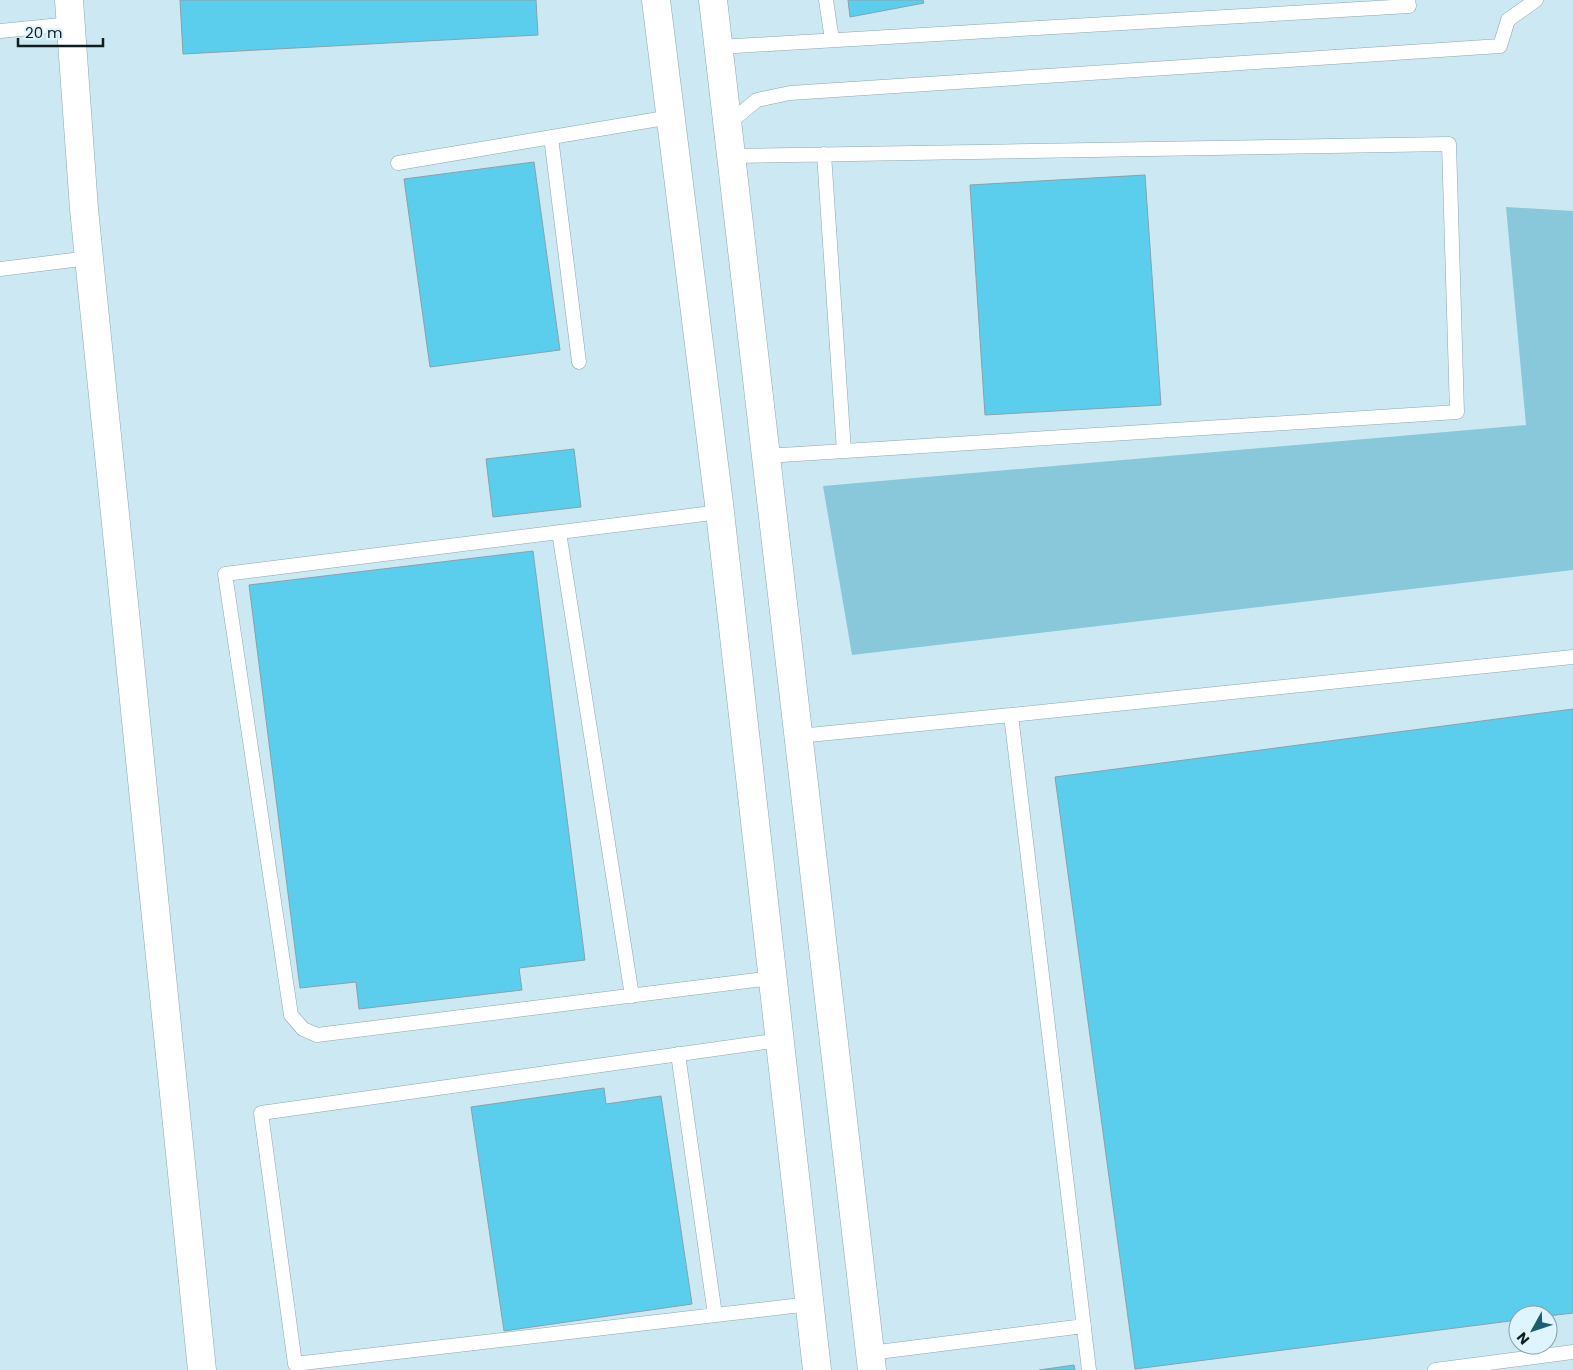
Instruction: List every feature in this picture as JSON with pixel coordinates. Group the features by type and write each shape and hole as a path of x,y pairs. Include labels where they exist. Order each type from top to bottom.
{"main road":[{"path":"656,0 720,512 817,1370"},
{"path":"714,0 871,1362"},
{"path":"70,12 88,258 202,1370"}],"lane":[{"path":"826,0 832,40"},
{"path":"719,47 1409,6 1408,0"},
{"path":"728,124 757,100 790,93 1500,46 1508,20 1536,0"},
{"path":"0,31 70,12"},
{"path":"398,164 671,117"},
{"path":"551,137 579,362"},
{"path":"731,156 1449,144 1457,412 766,456"},
{"path":"824,154 844,451"},
{"path":"0,269 88,258"},
{"path":"720,512 224,574 291,1015 303,1029 317,1035 772,978"},
{"path":"559,532 632,996"},
{"path":"799,736 1573,657"},
{"path":"1011,715 1089,1370"},
{"path":"780,1040 261,1113 296,1364 810,1304"},
{"path":"678,1054 714,1315"},
{"path":"871,1362 1084,1326"},
{"path":"1435,1370 1573,1352"}],"shaded area":[{"path":"1506,207 1573,211 1573,570 852,655 823,486 1526,425"}],"building":[{"path":"180,0 536,0 538,35 183,54"},
{"path":"848,0 923,0 924,3 850,17"},
{"path":"534,162 560,350 430,367 404,179"},
{"path":"1145,175 1161,405 985,415 970,185"},
{"path":"574,449 581,507 493,517 486,459"},
{"path":"533,551 585,960 519,968 522,990 359,1009 356,982 300,988 249,585"},
{"path":"1573,709 1573,1313 1558,1315 1558,1305 1508,1305 1508,1321 1135,1369 1055,777"},
{"path":"604,1088 606,1104 661,1096 692,1304 504,1331 471,1107"},
{"path":"1074,1365 1075,1370 1039,1370"}]}
